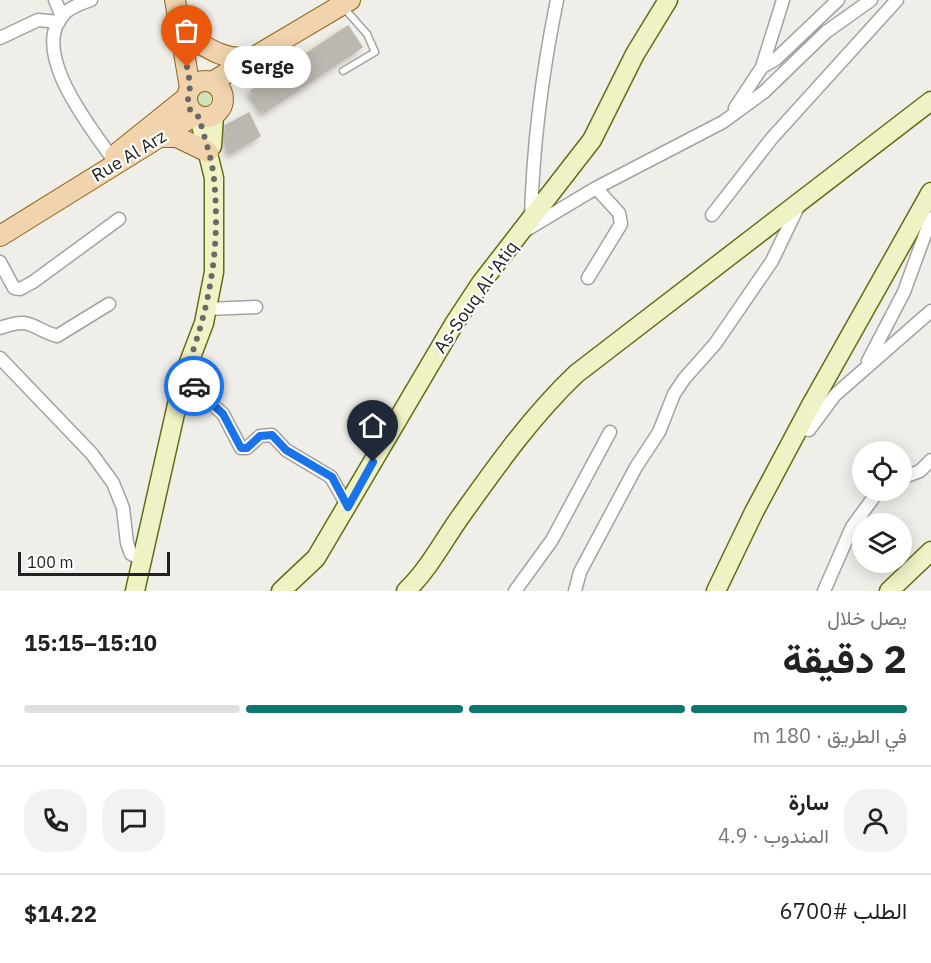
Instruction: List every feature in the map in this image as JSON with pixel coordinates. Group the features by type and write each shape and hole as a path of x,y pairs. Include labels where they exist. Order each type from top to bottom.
{"main road":[{"path":"135,591 183,378 207,309 214,272 215,200 204,99 175,0"},
{"name":"As-Souq Al-'Atiq","path":"281,591 316,558 454,324 525,226 592,140 635,54 668,0"},
{"path":"301,31 345,3"},
{"path":"183,29 222,56 239,59 254,57"},
{"name":"Rue Al Arz","path":"84,183 160,138 254,57 301,31"},
{"name":"Rue Al Arz","path":"84,183 134,138 204,99 301,31"},
{"path":"905,122 931,91"},
{"path":"406,591 428,566 500,461 554,395 606,349 931,100"},
{"path":"160,138 177,137 209,154"},
{"path":"0,236 84,183"},
{"path":"716,591 754,512 799,428 931,192"},
{"path":"889,591 931,551"}],"street":[{"path":"55,0 60,19 54,41 61,75 71,100 111,158"},
{"path":"0,38 38,20 60,19 76,6 91,0"},
{"path":"525,226 534,134 547,44 558,0"},
{"path":"723,122 742,99 762,66 783,0"},
{"path":"762,66 776,59 838,0"},
{"path":"525,226 723,122 764,92 826,32 871,0"},
{"path":"712,215 772,138 897,0"},
{"path":"588,278 621,224 619,213 596,188"},
{"path":"575,591 580,572 636,467 658,432 675,394 684,379 715,344 772,261 801,201"},
{"path":"865,368 904,292 931,218"},
{"path":"0,262 14,288 20,289 33,282 118,219"},
{"path":"0,328 21,322 31,323 57,336 109,304"},
{"path":"207,309 256,307"},
{"path":"799,428 808,430 835,395 931,311"},
{"path":"0,358 34,396 92,453 113,483 123,508 127,543 131,554 143,560"},
{"path":"183,378 223,414 241,448 247,448 260,436 272,435 286,450 332,477 348,507"},
{"path":"515,591 552,540 610,432"},
{"path":"912,474 920,471 931,460"},
{"path":"824,591 852,527 871,501"}],"lane":[{"path":"343,70 375,52 367,34 345,3"}],"green space":[{"path":"198,89 206,89 211,94 209,105 198,107 193,102 193,94"}],"building":[{"path":"348,26 362,47 265,112 251,91"},
{"path":"249,113 260,136 231,153 225,126"}],"way so far":[{"path":"187,67 190,88 186,98 187,103 191,111 199,117 210,157 215,200 214,272 204,323 183,378 194,386"}],"place":[{"name":"Serge","path":"187,67"}],"route":[{"path":"194,386 223,414 241,448 247,448 264,434 272,435 286,450 332,477 348,507 373,462"}]}
